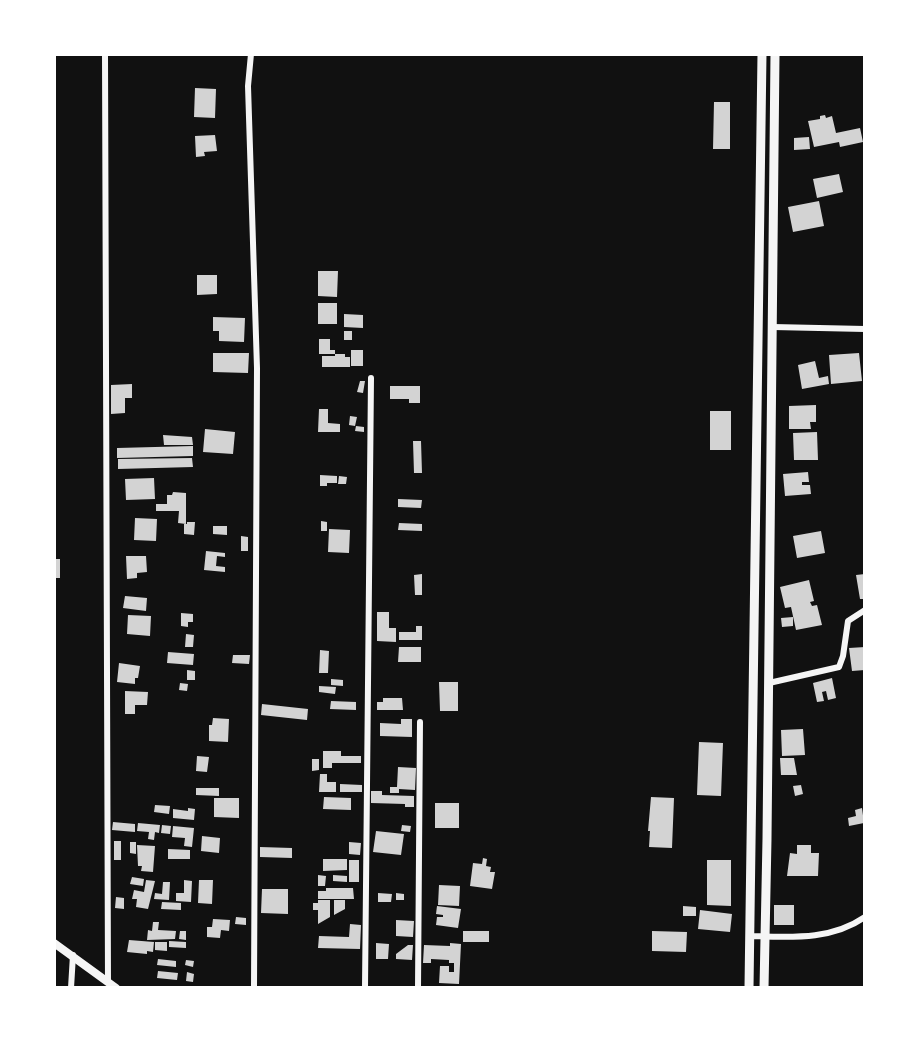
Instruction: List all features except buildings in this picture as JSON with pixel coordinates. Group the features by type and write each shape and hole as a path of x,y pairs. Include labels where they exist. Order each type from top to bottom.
{"main road":[{"path":"749,988 762,54"},
{"path":"764,988 775,54"},
{"path":"758,309 773,309"}],"street":[{"path":"105,54 112,985"},
{"path":"251,54 248,86 257,368 254,988"},
{"path":"773,327 865,329"},
{"path":"365,988 372,378"},
{"path":"769,683 839,667 848,621 865,610"},
{"path":"418,988 421,722"},
{"path":"749,936 789,938 822,935 851,926 865,917"},
{"path":"54,943 112,985"},
{"path":"71,988 73,955"}]}
